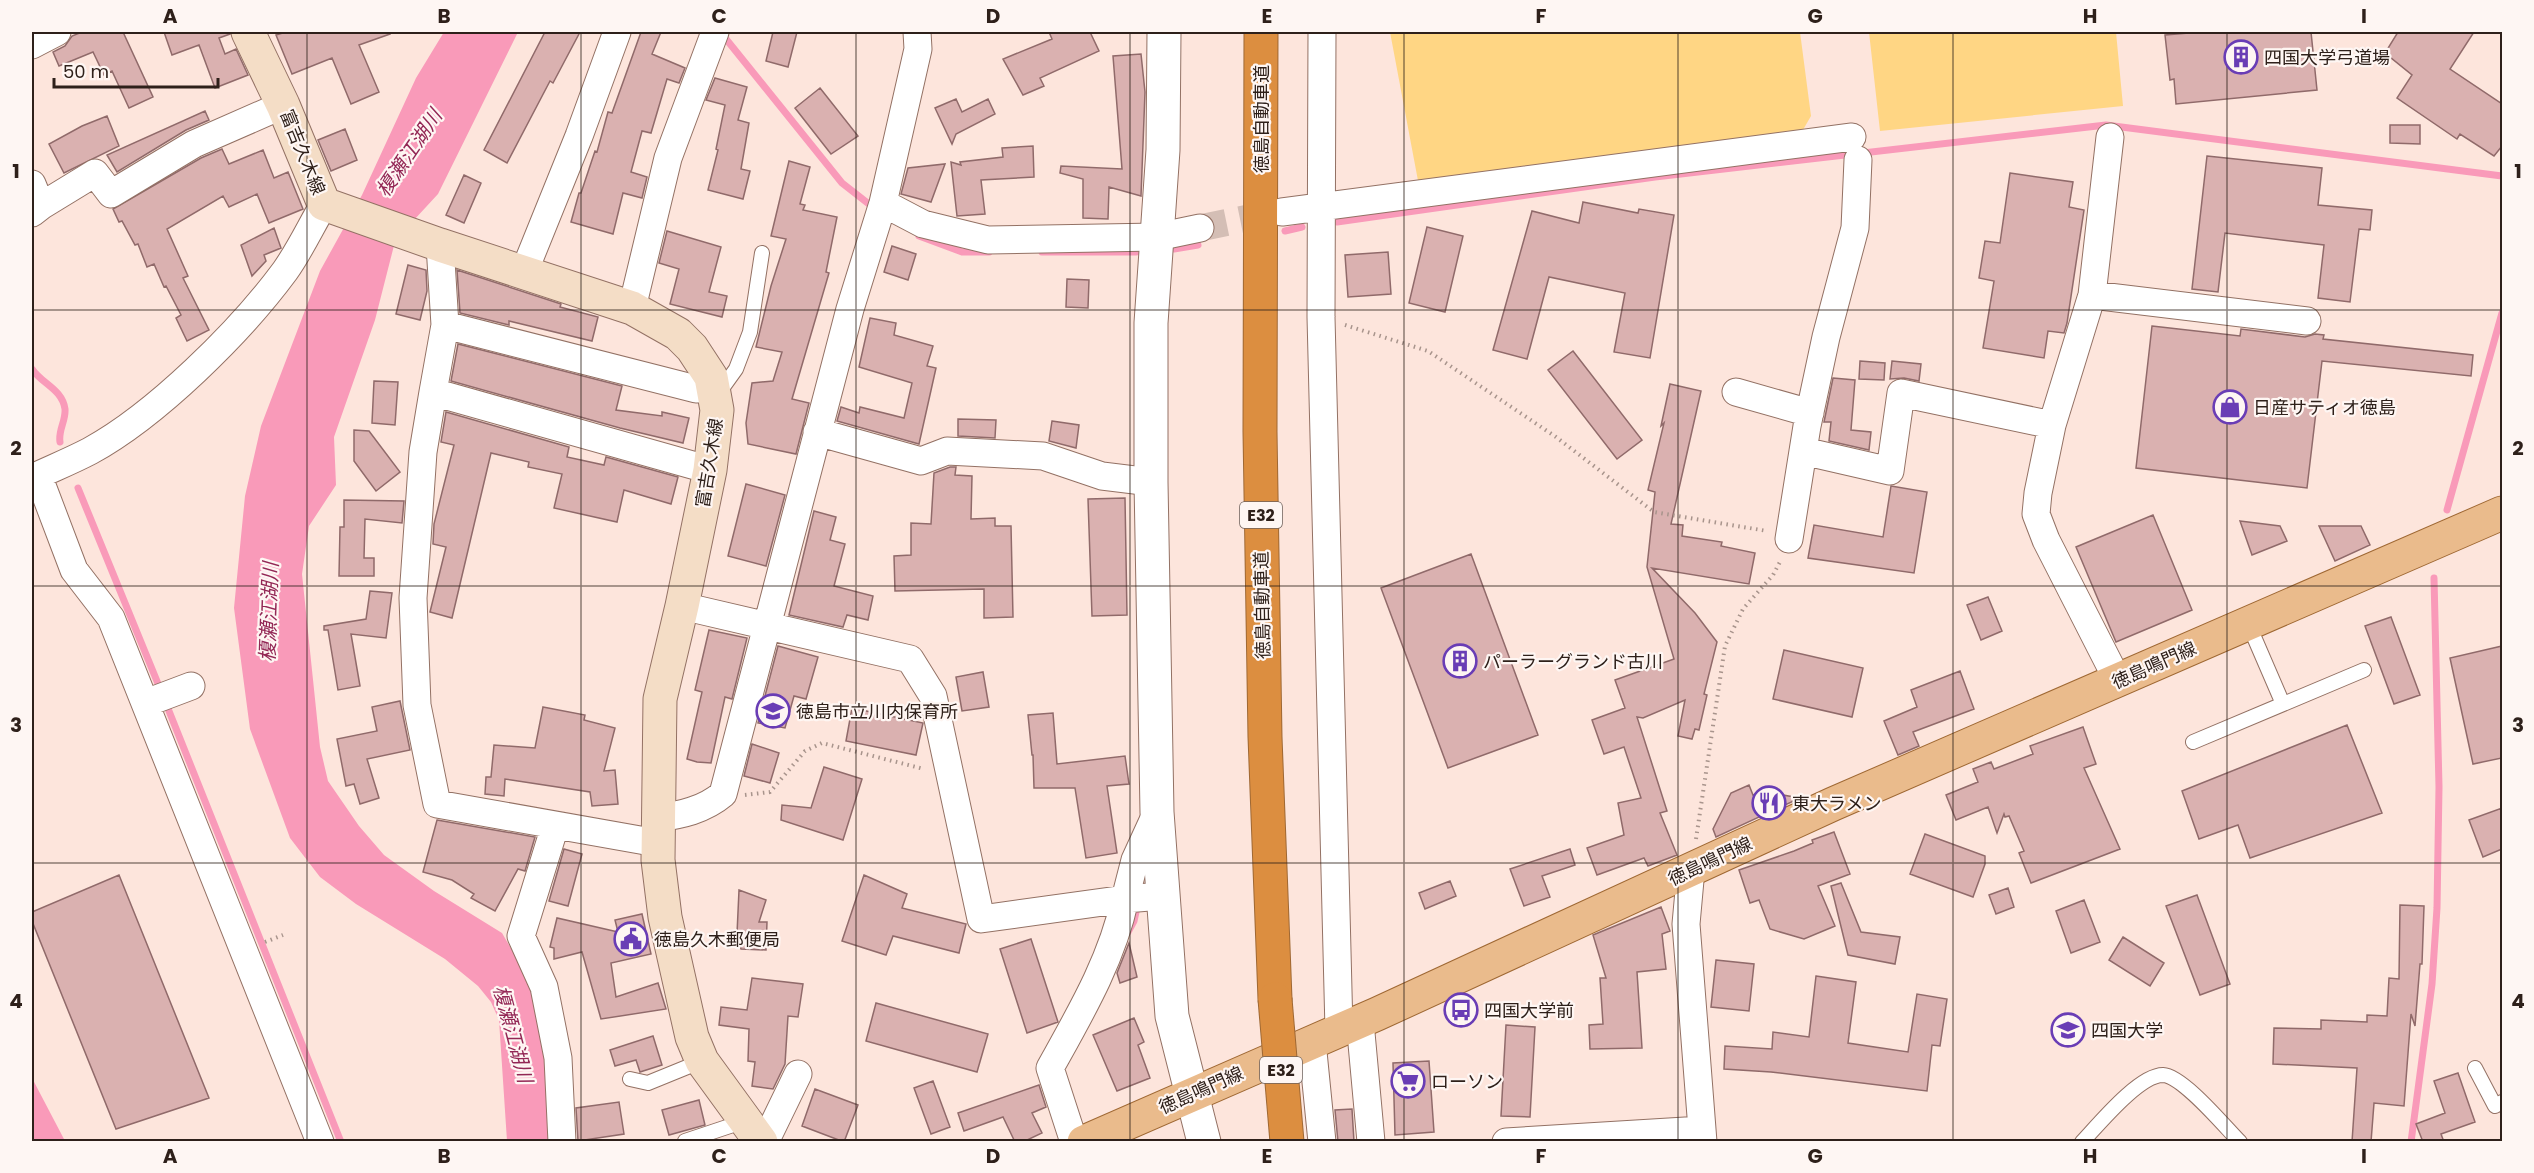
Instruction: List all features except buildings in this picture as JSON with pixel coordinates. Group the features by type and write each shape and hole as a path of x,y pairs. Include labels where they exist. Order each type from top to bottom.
{"highway":[{"name":"徳島自動車道","path":"1261,32 1260,455 1265,737 1275,999 1287,1142"}],"main road":[{"name":"富吉久木線","path":"248,32 333,208 632,309 678,333 705,365 715,393 717,418 710,470 660,699 657,830 665,916 692,1037 702,1061 757,1135"},
{"name":"徳島鳴門線","path":"1084,1142 1337,1031 1833,804 2502,513"}],"street":[{"path":"32,45 57,32"},
{"path":"524,272 579,136 617,32"},
{"path":"440,245 445,325 423,452 413,598 417,705 437,804 555,826 657,830 678,815 709,805 723,794 849,309 881,210 918,48 917,32"},
{"path":"1074,1142 1050,1068 1088,998 1118,931 1141,897 1157,812 1151,482 1151,323 1163,150 1164,32"},
{"path":"1322,32 1321,317 1337,1031 1322,1142"},
{"path":"632,309 668,158 715,33"},
{"path":"35,201 95,174 111,194 194,144 283,105"},
{"path":"2110,137 2092,296 2052,425 2036,514 2046,540 2118,681"},
{"path":"1282,212 1855,148 1855,228 1826,337 1803,451 1789,539"},
{"path":"320,1142 150,701 111,618 74,570 35,477 91,450 140,417 185,378 250,315 333,208"},
{"path":"881,210 923,224 988,240 1157,237 1200,228"},
{"path":"2092,296 2307,321"},
{"path":"445,325 715,393"},
{"path":"434,392 710,470"},
{"path":"1736,392 1810,413"},
{"path":"1803,451 1890,471 1901,393 2052,425"},
{"path":"817,432 921,461 947,451 1043,456 1102,476 1151,482"},
{"path":"682,606 910,658 933,696 981,919 1141,897"},
{"path":"150,701 185,688"},
{"path":"555,826 521,936 544,987 558,1058 562,1142"},
{"path":"1506,1142 1703,1136 1686,924 1691,869"},
{"path":"1141,897 1204,1142"},
{"path":"1337,1031 1371,1142"},
{"path":"757,1135 798,1074"}],"lane":[{"path":"715,393 736,369 750,332 762,253"},
{"path":"2248,623 2283,704"},
{"path":"2193,742 2364,670"},
{"path":"630,1079 648,1083 702,1061"},
{"path":"2475,1068 2495,1106 2502,1102"},
{"path":"2082,1142 2134,1090 2150,1078 2165,1075 2181,1083 2240,1142"},
{"path":"685,1141 757,1135"}],"path":[{"path":"1321,317 1428,351 1556,437 1654,512 1770,532 1789,539 1773,575 1743,609 1725,646 1691,869"},
{"path":"719,798 770,792 805,751 822,743 925,769 926,776"},
{"path":"272,939 283,935"}],"shaded area":[{"path":"1390,32 1800,32 1811,116 1800,135 1419,186"},
{"path":"1869,32 2116,32 2123,106 1880,131"}],"water":[{"name":"榎瀬江湖川","path":"444,32 518,32 438,194 414,220 401,218 375,320 334,437 336,485 309,526 302,574 320,747 328,781 359,826 384,855 434,891 502,933 523,969 542,1013 549,1141 507,1141 499,1020 491,1002 478,986 445,959 356,904 320,877 290,838 250,729 234,608 245,496 261,426 320,271 362,195 416,78"},
{"path":"32,1078 65,1141 32,1141"}],"waterway":[{"path":"722,34 842,183 874,208"},
{"path":"1337,222 1655,177 2106,125 2502,176"},
{"path":"1285,231 1302,227"},
{"path":"919,236 962,252 989,252"},
{"path":"1174,249 1198,245"},
{"path":"1042,252 1136,252"},
{"path":"2447,510 2502,313"},
{"path":"32,369 60,396 63,402 65,413 60,442"},
{"path":"78,488 161,691"},
{"path":"2411,1142 2432,984 2437,908 2439,787 2434,578"},
{"path":"165,701 341,1142"},
{"path":"1128,932 1134,921 1138,903"}],"tunnel":[{"path":"1200,228 1278,212"}],"place":[{"name":"四国大学弓道場","path":"2241,57"},
{"name":"日産サティオ徳島","path":"2230,407"},
{"name":"パーラーグランド古川","path":"1460,661"},
{"name":"徳島市立川内保育所","path":"773,711"},
{"name":"東大ラメン","path":"1769,803"},
{"name":"徳島久木郵便局","path":"631,939"},
{"name":"四国大学前","path":"1461,1010"},
{"name":"四国大学","path":"2068,1030"},
{"name":"ローソン","path":"1408,1081"}]}
